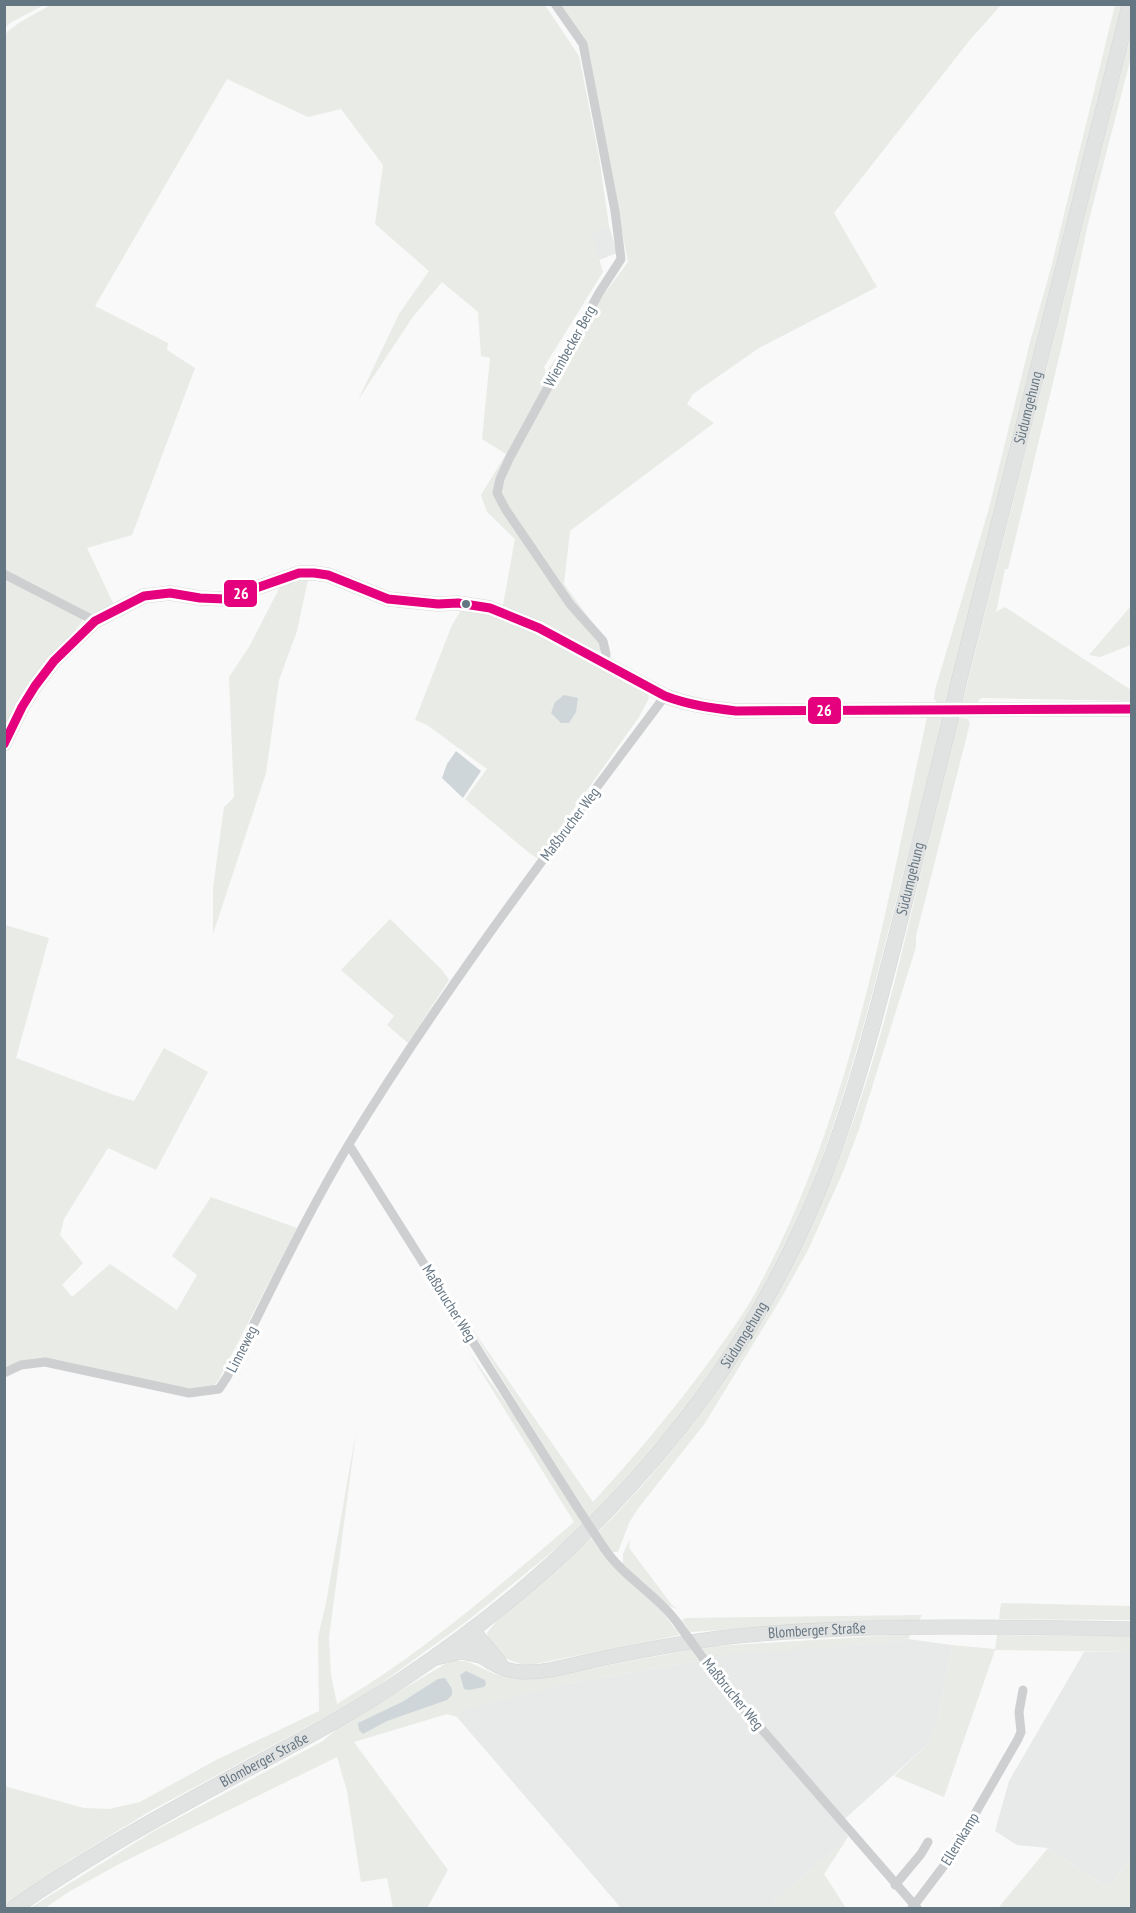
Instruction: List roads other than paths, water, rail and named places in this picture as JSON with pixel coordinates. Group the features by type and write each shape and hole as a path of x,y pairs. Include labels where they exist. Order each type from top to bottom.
{"main road":[{"name":"Südumgehung","path":"468,1633 559,1558 632,1485 684,1423 718,1375 770,1290 823,1179 849,1108 876,1012 1130,4"},
{"name":"Blomberger Straße","path":"17,1907 121,1839 316,1732 373,1698 468,1633"}],"street":[{"name":"Wiembecker Berg","path":"555,4 583,44 615,211 621,259 599,293 510,457 500,479 497,493 506,510 570,604 603,641 605,662"},
{"path":"4,573 95,621"},
{"path":"4,744 35,686 54,661 95,621 144,596 170,593 200,598 225,598 287,576 314,573 342,580 388,599 438,604 458,603 490,608 539,628 665,696 695,706 736,711 1131,709"},
{"name":"Maßbrucher Weg","path":"665,696 458,979 349,1145 615,1564 663,1605 726,1688 914,1908"},
{"name":"Linneweg","path":"4,1373 21,1365 45,1362 189,1393 219,1389 304,1225 349,1145"},
{"name":"Blomberger Straße","path":"468,1633 480,1656 493,1665 525,1672 726,1637 802,1632 967,1627 1131,1629"},
{"path":"468,1633 506,1668"},
{"path":"431,1659 462,1652 480,1656"},
{"name":"Ellernkamp","path":"914,1908 949,1859 1021,1732 1019,1712 1023,1690"},
{"path":"895,1885 928,1842"}]}
